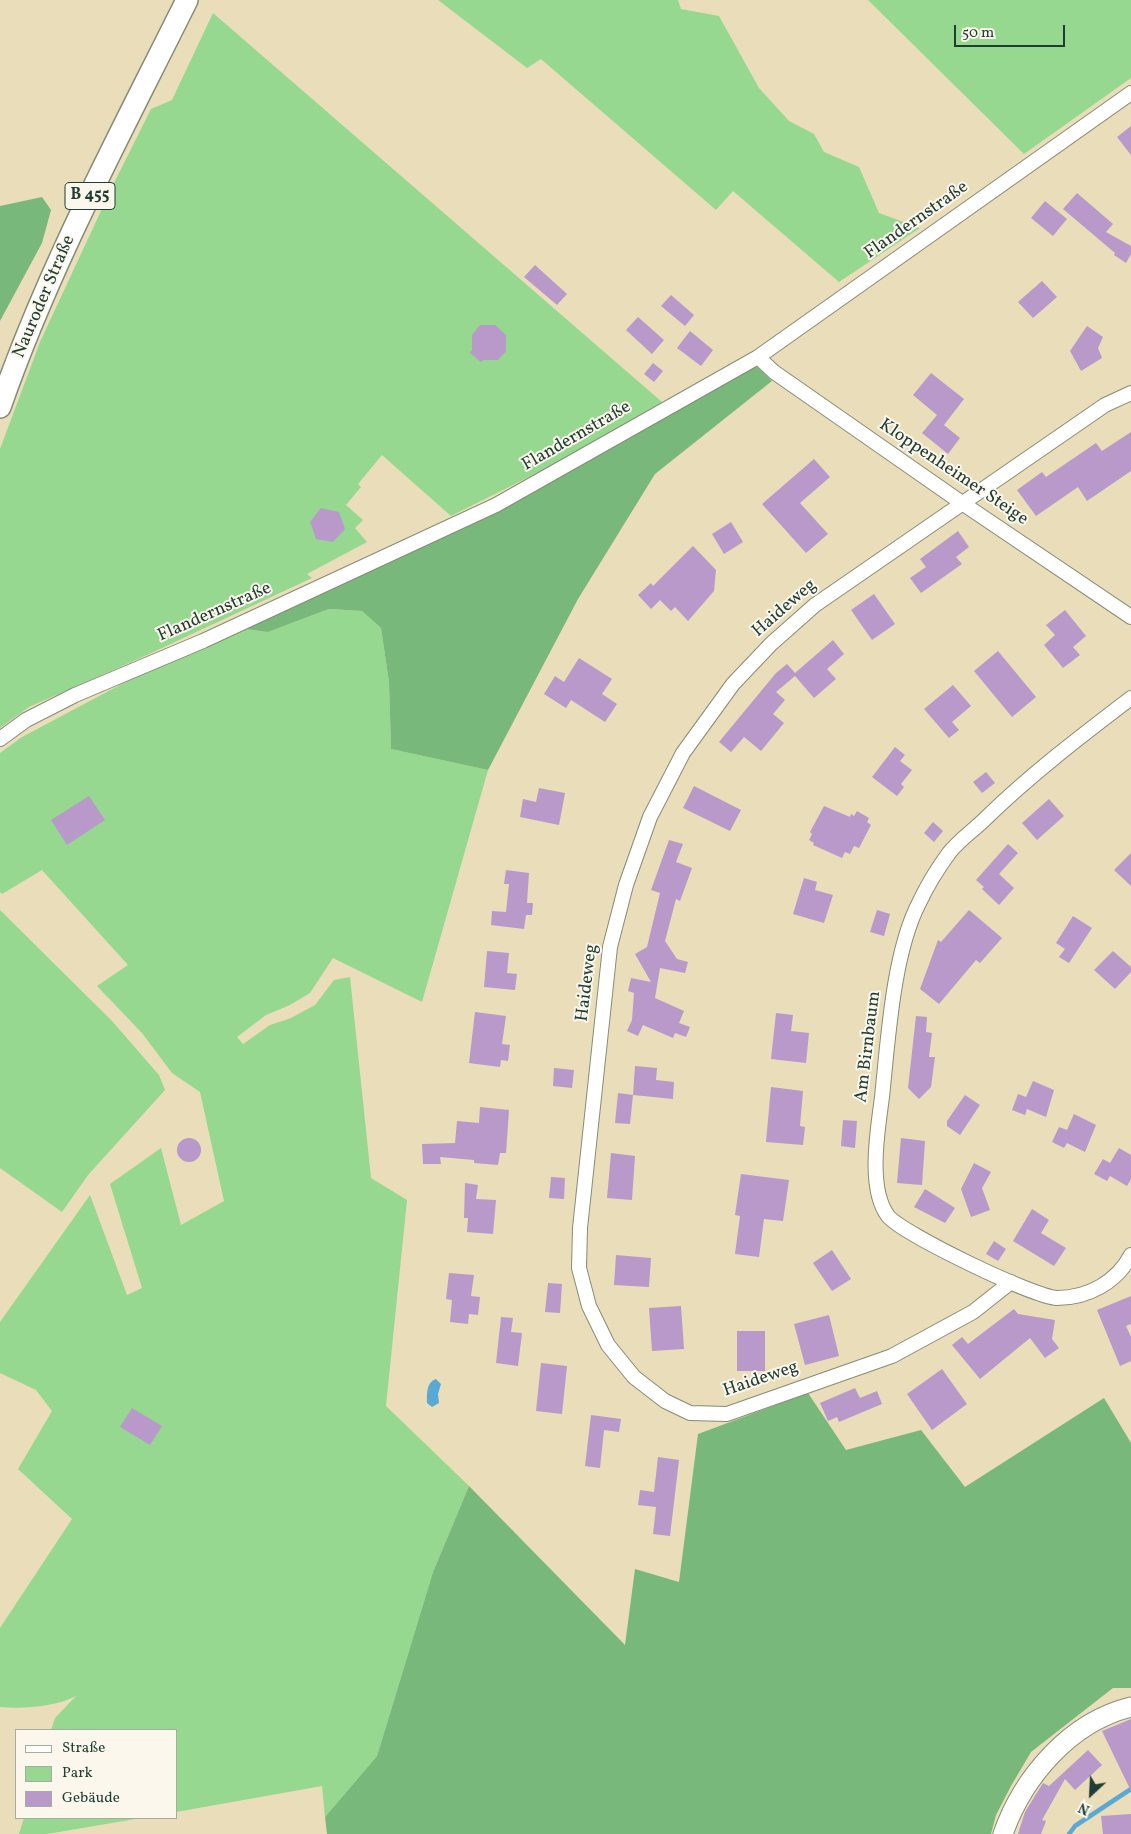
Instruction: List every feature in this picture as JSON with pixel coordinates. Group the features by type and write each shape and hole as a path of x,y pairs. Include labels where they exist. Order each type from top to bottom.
{"main road":[{"name":"Nauroder Straße","path":"0,407 26,339 71,237 187,0"},
{"path":"1003,1834 1014,1807 1028,1783 1053,1753 1084,1729 1131,1707"}],"street":[{"name":"Flandernstraße","path":"0,739 26,720 75,695 203,641 496,505 758,357 1131,93"},
{"name":"Kloppenheimer Steige","path":"758,357 774,372 962,503 1131,617"},
{"name":"Haideweg","path":"1011,1282 972,1312 892,1356 727,1414 690,1413 666,1401 634,1377 608,1346 589,1306 579,1268 580,1228 610,947 626,885 650,817 683,753 733,684 771,644 815,605 1105,405 1131,393"},
{"name":"Am Birnbaum","path":"1131,698 1010,795 950,852 918,904 902,948 876,1143 877,1193 888,1216 915,1236 1011,1282 1056,1298 1084,1294 1104,1286 1125,1266 1131,1255"}],"green space":[{"path":"438,0 678,0 681,9 719,16 759,88 789,121 814,134 824,152 859,167 879,213 920,228 839,282 733,191 716,210 541,59 527,68"},
{"path":"868,0 1131,0 1131,78 1024,154"},
{"path":"213,13 662,402 563,460 451,516 382,455 358,484 361,487 346,505 363,520 355,528 367,542 307,574 312,578 147,655 29,707 0,728 0,449 40,342 113,185 151,109 172,100"},
{"path":"42,197 51,210 42,243 0,321 0,206"},
{"path":"756,366 772,381 655,474 578,599 488,770 391,749 389,682 381,628 362,611 329,609 268,632 245,629"},
{"path":"329,609 362,611 381,628 389,682 391,749 488,770 422,1002 333,958 310,993 290,1005 266,1015 237,1037 243,1044 270,1025 291,1018 315,1005 334,980 350,977 371,1178 407,1200 386,1406 469,1486 433,1572 377,1756 325,1817 322,1786 178,1812 178,1729 51,1729 55,1718 76,1696 58,1703 39,1706 0,1707 0,1628 72,1519 18,1469 52,1411 36,1390 0,1373 0,1322 90,1195 127,1295 142,1288 110,1184 161,1148 181,1225 224,1201 200,1092 172,1073 142,1033 97,986 128,965 42,870 2,894 0,892 0,753 22,737 152,668 245,629 268,632"},
{"path":"0,910 112,1021 159,1075 165,1090 88,1175 62,1212 0,1168"},
{"path":"808,1393 846,1450 921,1430 965,1487 1104,1398 1131,1443 1131,1688 1113,1688 1031,1752 996,1815 991,1834 327,1834 325,1817 377,1756 433,1572 469,1486 625,1645 635,1569 679,1582 698,1434"},
{"path":"24,1819 135,1819 47,1834 19,1834"}],"water":[{"path":"436,1379 441,1384 438,1394 439,1403 432,1407 427,1403 427,1393 430,1383"}],"building":[{"path":"1131,126 1131,155 1117,137"},
{"path":"1077,193 1113,224 1106,232 1131,246 1131,254 1126,263 1114,255 1115,253 1063,209"},
{"path":"1045,201 1067,219 1053,236 1031,218"},
{"path":"535,265 567,294 557,305 524,277"},
{"path":"1042,281 1057,297 1033,318 1018,302"},
{"path":"671,295 694,315 685,326 661,306"},
{"path":"638,317 664,340 652,354 626,330"},
{"path":"480,325 495,325 506,335 506,351 498,360 484,360 481,362 470,353 472,350 472,335"},
{"path":"1087,326 1103,337 1098,348 1102,358 1081,371 1070,351"},
{"path":"690,331 713,350 701,366 677,348"},
{"path":"653,363 663,371 654,382 644,374"},
{"path":"931,373 964,399 944,425 960,438 948,454 922,433 937,415 913,395"},
{"path":"1131,432 1131,471 1087,501 1078,487 1036,516 1017,490 1042,472 1046,477 1096,443 1102,451"},
{"path":"814,459 830,477 800,503 828,534 806,553 762,504"},
{"path":"321,508 339,512 345,529 333,542 316,539 310,522"},
{"path":"731,522 743,542 724,554 712,534"},
{"path":"958,531 969,547 956,557 962,564 921,593 910,578 926,567 920,559"},
{"path":"693,546 716,570 714,591 688,621 675,607 671,611 660,600 651,609 638,595 651,583 653,586"},
{"path":"874,594 895,624 872,640 851,610"},
{"path":"1065,610 1086,636 1073,647 1080,655 1063,668 1044,645 1055,635 1046,625"},
{"path":"833,640 844,654 827,669 836,679 814,698 795,676 776,692 785,700 773,714 784,723 761,751 744,737 731,752 719,742 776,673 787,664 795,673"},
{"path":"998,651 1036,697 1012,717 974,671"},
{"path":"579,658 612,679 602,694 617,704 605,722 571,700 566,708 544,694 555,676 564,682"},
{"path":"953,685 971,706 952,722 959,730 949,738 924,709"},
{"path":"895,747 905,755 900,761 912,770 901,784 904,787 897,796 872,777"},
{"path":"986,772 995,783 982,793 973,782"},
{"path":"694,786 741,810 730,831 683,808"},
{"path":"539,788 565,793 559,825 520,817 523,799 536,802"},
{"path":"89,796 105,820 67,845 51,820"},
{"path":"1049,799 1064,816 1037,840 1022,823"},
{"path":"824,806 850,817 851,814 854,816 857,811 869,818 867,822 871,825 859,848 854,846 850,854 845,852 842,858 813,845 814,843 809,840 812,834 810,832"},
{"path":"933,822 943,831 934,842 924,833"},
{"path":"669,840 683,844 676,862 692,868 680,901 676,899 665,941 677,959 688,962 685,973 660,968 655,998 684,1011 679,1023 690,1027 686,1037 675,1033 673,1038 643,1025 638,1036 627,1031 632,1020 634,993 628,991 631,978 651,982 635,954 647,947 660,893 651,890"},
{"path":"1008,844 1018,853 999,874 1014,888 999,905 982,889 984,887 976,880"},
{"path":"1131,853 1131,886 1114,870"},
{"path":"506,870 529,873 527,903 533,903 532,915 526,915 524,929 491,925 492,911 506,912 509,884 504,884"},
{"path":"804,878 817,882 815,890 833,895 824,923 793,914"},
{"path":"877,910 890,914 884,936 870,932"},
{"path":"969,910 1002,938 980,963 976,960 939,1004 920,989 938,940 941,942"},
{"path":"1073,916 1092,928 1069,963 1059,957 1065,949 1056,943"},
{"path":"487,951 509,953 507,973 517,974 515,990 484,987"},
{"path":"1113,951 1131,967 1131,972 1115,989 1094,970"},
{"path":"475,1012 506,1016 502,1044 510,1045 508,1061 501,1060 500,1067 469,1063"},
{"path":"776,1013 793,1015 791,1031 809,1033 806,1063 771,1059"},
{"path":"916,1016 927,1017 926,1032 932,1033 929,1057 935,1057 931,1087 919,1099 908,1088"},
{"path":"635,1066 657,1068 656,1080 674,1082 673,1099 633,1095"},
{"path":"554,1068 574,1070 572,1088 553,1086"},
{"path":"1033,1081 1054,1090 1046,1117 1027,1109 1025,1115 1012,1110 1018,1094 1026,1097"},
{"path":"771,1087 803,1091 800,1126 805,1127 803,1145 766,1142"},
{"path":"618,1093 633,1095 630,1124 615,1123"},
{"path":"965,1095 980,1105 960,1135 947,1126 947,1121"},
{"path":"480,1107 509,1110 506,1153 500,1153 498,1165 474,1163 474,1160 440,1157 441,1164 423,1164 422,1144 455,1143 457,1121 479,1123"},
{"path":"1074,1114 1096,1125 1085,1152 1067,1143 1064,1148 1052,1142 1059,1127 1067,1130"},
{"path":"843,1120 857,1121 855,1148 841,1146"},
{"path":"189,1138 198,1141 201,1150 198,1159 189,1162 180,1159 177,1150 180,1141"},
{"path":"901,1138 925,1141 922,1185 897,1183"},
{"path":"1119,1148 1131,1155 1131,1179 1127,1186 1110,1176 1107,1181 1094,1174 1103,1159 1110,1163"},
{"path":"611,1153 635,1156 632,1200 607,1198"},
{"path":"974,1163 991,1172 982,1188 990,1210 971,1217 961,1189"},
{"path":"741,1174 789,1180 783,1221 764,1219 759,1257 735,1254 740,1216 735,1215"},
{"path":"551,1177 565,1178 564,1199 549,1198"},
{"path":"465,1183 478,1185 476,1199 496,1200 493,1234 467,1232 468,1218 464,1218"},
{"path":"925,1189 955,1208 945,1223 914,1207"},
{"path":"1032,1209 1049,1220 1041,1233 1066,1248 1054,1266 1013,1241"},
{"path":"994,1241 1006,1249 998,1261 986,1254"},
{"path":"832,1250 851,1279 832,1291 813,1263"},
{"path":"616,1255 651,1258 649,1287 614,1285"},
{"path":"449,1273 474,1275 471,1296 480,1297 478,1315 469,1314 468,1324 450,1322 452,1300 446,1299"},
{"path":"548,1283 562,1284 560,1313 545,1312"},
{"path":"1131,1296 1131,1324 1126,1326 1131,1337 1131,1361 1120,1366 1097,1310"},
{"path":"681,1306 684,1349 652,1351 649,1308"},
{"path":"1014,1309 1018,1314 1055,1320 1052,1339 1059,1348 1045,1358 1030,1338 980,1379 952,1345 962,1337 968,1344"},
{"path":"829,1315 839,1356 805,1365 794,1324"},
{"path":"501,1317 513,1318 511,1332 522,1333 518,1366 496,1363"},
{"path":"737,1331 765,1331 765,1371 737,1371"},
{"path":"541,1363 567,1366 562,1414 536,1411"},
{"path":"942,1369 967,1404 932,1430 907,1394"},
{"path":"855,1388 860,1398 877,1391 882,1404 839,1422 837,1417 828,1421 820,1403"},
{"path":"132,1408 162,1426 150,1445 120,1427"},
{"path":"591,1415 621,1419 619,1432 604,1430 600,1468 585,1466"},
{"path":"658,1457 679,1460 670,1536 653,1534 656,1507 638,1505 640,1490 654,1492"},
{"path":"1131,1719 1131,1791 1102,1731"},
{"path":"1088,1750 1102,1765 1075,1790 1065,1779 1042,1820 1046,1821 1041,1834 1018,1834 1025,1812 1043,1783 1049,1786"},
{"path":"1131,1814 1131,1834 1103,1834 1101,1816"}],"waterway":[{"path":"1069,1834 1075,1826 1131,1789"}]}
